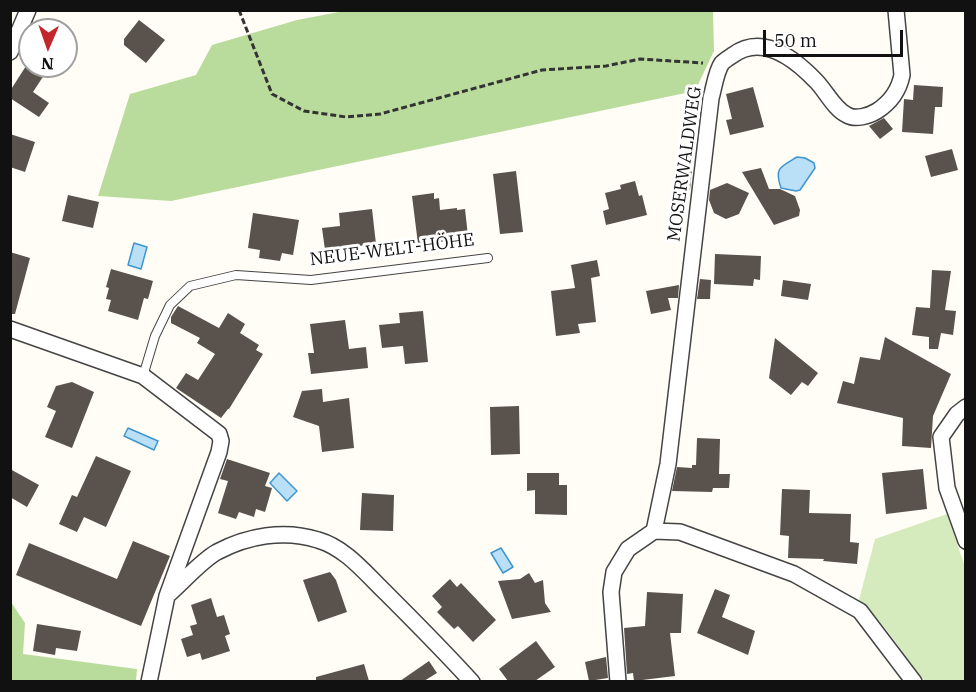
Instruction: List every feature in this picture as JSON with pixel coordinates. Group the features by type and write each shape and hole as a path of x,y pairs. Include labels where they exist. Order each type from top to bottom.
{"street":[{"path":"10,52 28,10"},
{"path":"722,63 741,50 756,46 772,48 782,53 815,80 842,112 848,116 864,116 879,110 892,98 900,85 902,75 896,10"},
{"name":"MOSERWALDWEG","path":"654,531 668,465 711,98 722,63"},
{"path":"10,329 142,376 219,434 221,441 167,596 148,681"},
{"path":"966,407 957,414 941,437 947,488 966,542"},
{"path":"618,681 610,592 614,572 628,549 654,531 680,532 784,571 851,606 860,612 914,681"},
{"path":"167,596 214,553 241,541 265,535 286,535 319,540 345,554 472,681"}],"lane":[{"name":"NEUE-WELT-HÖHE","path":"142,376 155,336 170,305 190,286 236,275 311,280 488,258"}],"path":[{"path":"239,10 272,93 304,111 346,117 380,114 542,70 606,66 640,59 722,63"}],"green space":[{"path":"344,11 713,11 714,51 695,91 171,201 98,196 130,94 196,75 212,45 297,20"},
{"path":"947,514 965,567 964,682 925,681 878,619 859,600 875,539"},
{"path":"11,602 25,623 23,654 137,669 136,681 11,681"}],"water":[{"path":"797,157 814,163 815,168 800,190 781,188 778,176 780,169"},
{"path":"134,243 147,247 141,269 128,265"},
{"path":"128,428 158,441 154,450 124,436"},
{"path":"279,473 297,491 287,501 270,483"},
{"path":"501,548 513,567 503,573 491,553"}],"building":[{"path":"139,20 165,40 146,63 124,45 124,39"},
{"path":"18,78 42,78 33,92 49,103 39,117 10,98 10,91"},
{"path":"914,85 943,87 942,107 935,107 933,134 902,132 904,99 913,100"},
{"path":"753,87 764,127 730,135 726,120 732,119 726,94"},
{"path":"884,118 893,129 880,139 869,126"},
{"path":"10,134 35,142 25,172 10,167"},
{"path":"952,149 958,170 931,177 925,156"},
{"path":"675,167 692,169 690,190 673,188"},
{"path":"761,168 769,189 780,189 795,196 800,210 799,216 774,225 742,172"},
{"path":"516,171 523,232 500,234 493,174"},
{"path":"635,181 639,196 642,195 647,215 606,225 603,211 609,209 605,193 621,189 620,185"},
{"path":"727,183 749,193 739,214 726,219 714,213 709,200 710,190"},
{"path":"434,193 434,199 439,198 440,210 465,209 468,236 460,237 460,240 418,244 412,196"},
{"path":"68,195 99,202 93,228 62,221"},
{"path":"372,209 376,244 325,250 322,228 340,226 339,213"},
{"path":"253,213 299,220 293,255 282,253 280,261 259,258 260,250 248,248"},
{"path":"10,252 30,258 15,314 10,314"},
{"path":"715,254 761,256 760,280 754,279 753,286 714,284"},
{"path":"597,260 600,276 591,278 596,322 578,324 580,333 556,336 551,291 575,288 571,265"},
{"path":"111,269 153,281 148,299 144,298 138,320 108,311 111,300 106,299 109,288 106,287"},
{"path":"932,270 951,271 945,310 956,311 953,335 941,333 938,349 929,349 929,337 912,335 916,307 930,308"},
{"path":"700,279 711,280 710,299 697,299"},
{"path":"783,280 811,284 808,300 781,296"},
{"path":"679,285 678,298 668,298 671,310 651,314 646,291"},
{"path":"178,306 219,328 228,313 245,324 240,333 259,345 256,350 263,354 221,418 176,388 186,373 198,380 215,354 197,343 200,338 171,323 171,317"},
{"path":"423,311 428,362 405,364 403,346 382,348 379,325 400,323 399,313"},
{"path":"345,320 349,349 366,347 368,368 311,374 308,353 314,353 310,324"},
{"path":"885,337 951,374 933,416 931,448 902,446 903,418 837,403 843,381 854,384 860,357 880,360"},
{"path":"775,338 818,373 808,386 802,382 791,395 769,378"},
{"path":"72,382 94,392 72,448 45,437 56,411 47,407 56,386"},
{"path":"322,389 323,402 349,398 354,448 322,452 319,426 293,417 302,391"},
{"path":"519,406 520,454 491,455 490,407"},
{"path":"697,438 720,439 719,474 730,474 729,488 713,488 712,492 672,491 677,467 692,468 692,465 696,465"},
{"path":"96,456 131,471 106,527 84,517 77,532 59,524 72,495 77,497"},
{"path":"227,459 270,473 265,486 272,488 265,512 256,509 254,517 239,512 236,519 218,513 228,481 220,479"},
{"path":"10,469 39,485 27,507 10,497"},
{"path":"923,469 927,509 886,514 882,473"},
{"path":"527,473 559,473 559,485 567,485 567,515 535,514 535,490 527,491"},
{"path":"782,489 810,490 809,513 851,514 850,542 859,543 857,564 823,561 824,559 788,558 789,536 780,535"},
{"path":"362,493 394,495 393,531 360,530"},
{"path":"133,541 170,556 141,626 16,575 29,543 117,579"},
{"path":"330,572 336,580 347,612 318,622 303,580"},
{"path":"529,573 535,583 543,580 545,603 551,612 512,619 498,581 520,579"},
{"path":"450,579 457,587 461,583 496,620 473,642 458,626 454,629 437,612 442,607 432,596"},
{"path":"715,589 730,595 722,617 755,631 748,655 697,633"},
{"path":"647,592 683,594 681,633 670,633 675,676 634,681 633,673 627,674 624,628 645,626"},
{"path":"211,598 217,617 224,615 230,634 225,636 230,651 202,660 200,653 187,657 181,639 193,635 190,626 197,624 191,605"},
{"path":"37,624 81,631 77,651 56,648 55,655 33,651"},
{"path":"536,641 555,667 535,681 508,681 499,669"},
{"path":"606,657 608,678 589,681 585,662"},
{"path":"429,661 437,673 424,681 400,681"},
{"path":"364,664 369,681 316,681 316,677"}]}
